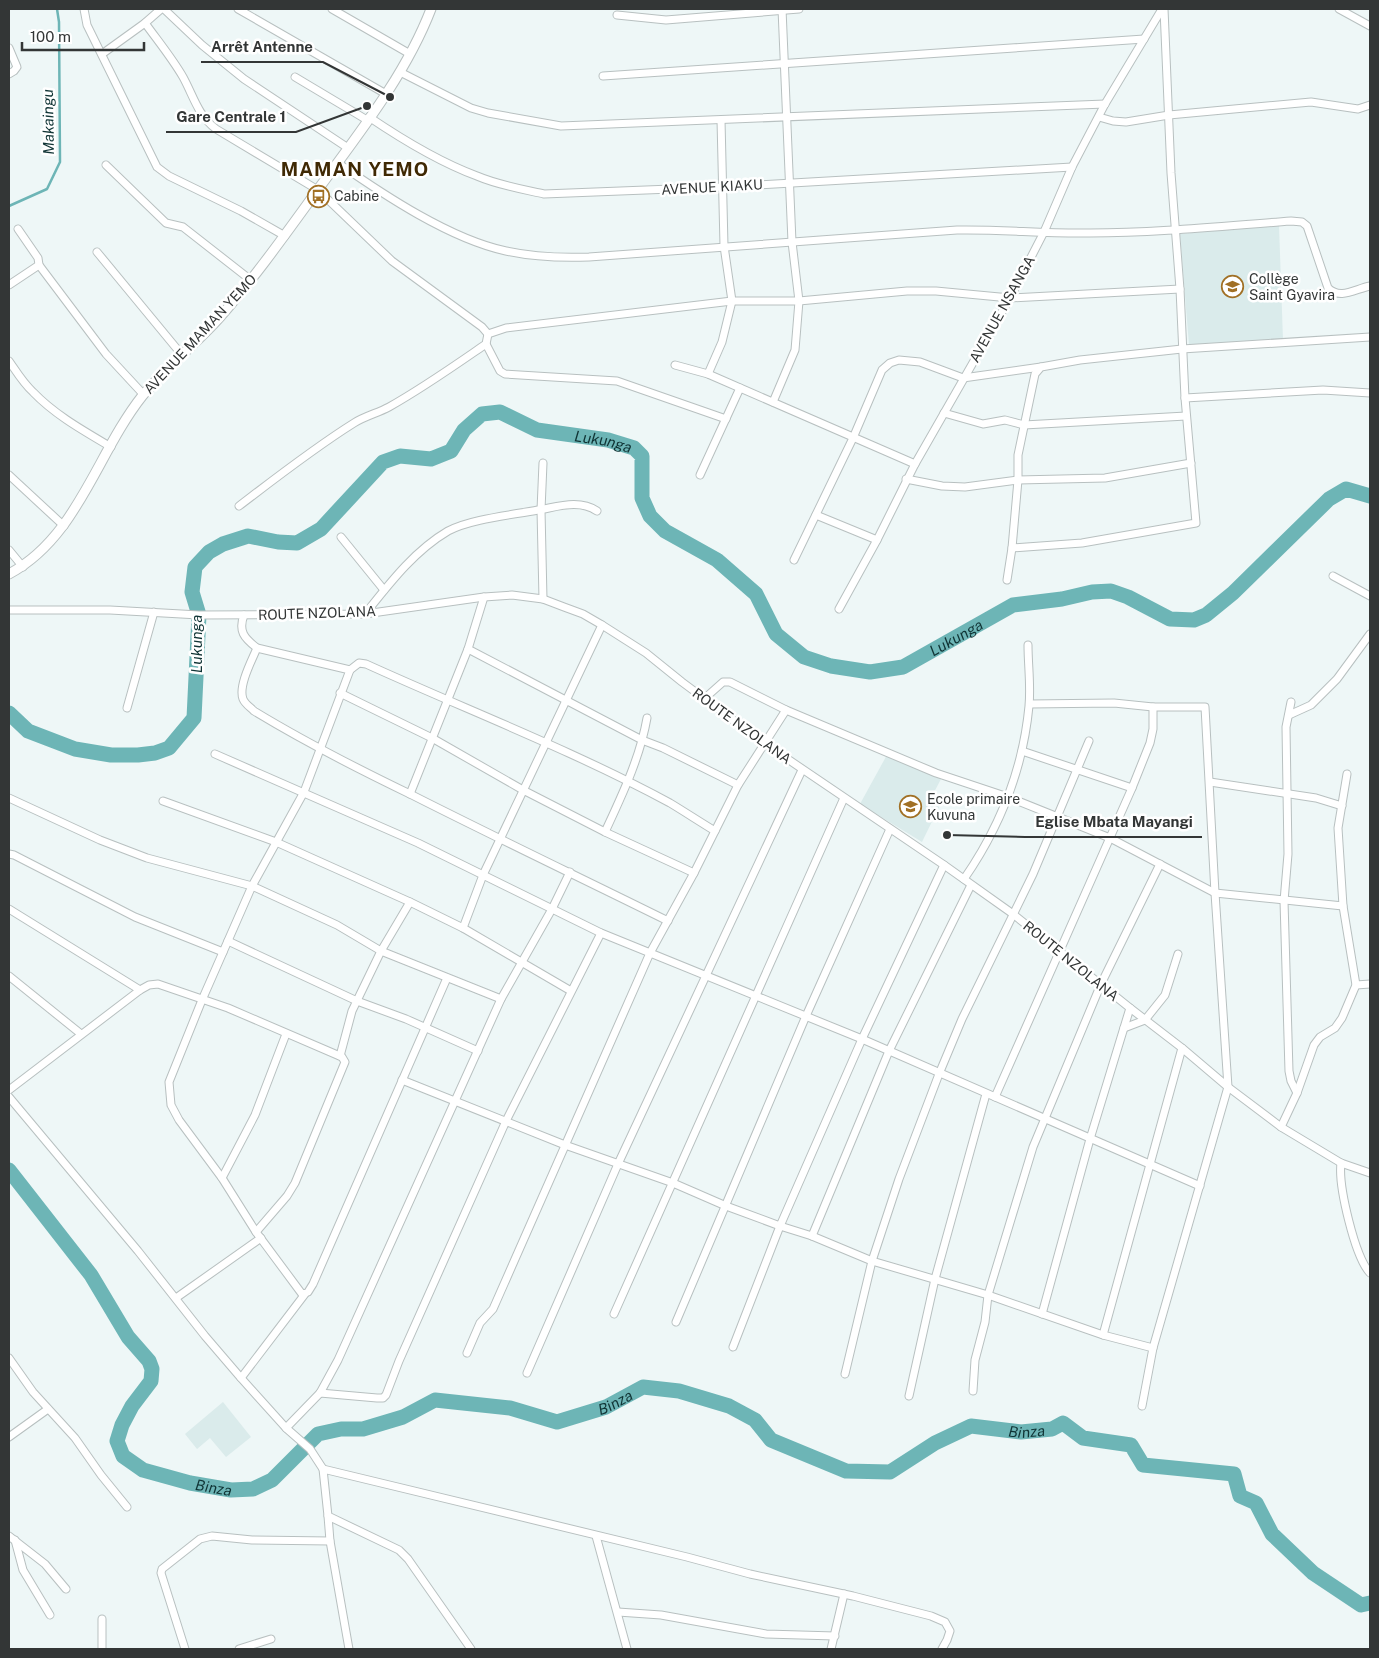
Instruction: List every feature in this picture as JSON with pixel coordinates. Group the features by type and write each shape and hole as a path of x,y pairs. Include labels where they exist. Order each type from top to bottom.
{"street":[{"path":"84,9 88,25 161,171 241,211 285,236"},
{"path":"102,54 162,9 244,79 348,148"},
{"path":"238,9 386,94"},
{"path":"332,9 410,54"},
{"name":"AVENUE MAMAN YEMO","path":"9,574 23,567 43,550 64,526 128,416 144,395 252,281 386,94 410,54 431,9"},
{"path":"617,15 666,20 799,9"},
{"path":"1012,548 1082,543 1196,523 1186,416 1163,9"},
{"name":"AVENUE NSANGA","path":"839,609 877,540 906,479 1010,298 1044,232 1072,166 1105,104 1163,9"},
{"path":"1339,9 1370,26"},
{"path":"772,402 794,350 799,301 792,242 782,10"},
{"path":"145,23 175,64 200,114 205,120 318,190 392,260 482,327 488,334"},
{"path":"603,76 1144,39"},
{"path":"9,48 17,67 11,73"},
{"path":"400,72 471,108 488,113 561,126 1105,104"},
{"name":"AVENUE KIAKU","path":"295,77 465,172 544,194 722,187 1072,166"},
{"path":"1099,117 1126,122 1169,115 1311,102 1358,109 1370,105"},
{"path":"708,374 722,342 732,301 724,246 721,120"},
{"path":"338,163 402,204 459,235 506,251 556,258 957,230 1089,233 1176,230 1291,221 1302,222 1308,226 1328,288 1333,293 1339,294 1370,286"},
{"path":"106,166 166,223 183,227 252,281"},
{"path":"18,229 38,258 39,266 106,354 144,395"},
{"path":"97,252 182,355"},
{"path":"9,285 39,266"},
{"path":"488,334 506,328 732,301 799,301 907,290 936,290 1010,298 1180,289"},
{"path":"488,334 486,344 500,371 504,374 617,381 726,419"},
{"path":"794,560 853,438 882,370 890,363 899,360 920,362 964,378 1080,360 1182,349 1370,337"},
{"path":"239,506 306,454 356,421 386,408 423,387 486,344"},
{"path":"9,361 32,392 76,426 110,447"},
{"path":"675,365 708,374 915,464"},
{"path":"1007,580 1018,480 1018,455 1035,374 1041,367"},
{"path":"700,475 740,388"},
{"path":"1185,398 1323,390 1370,393"},
{"path":"944,413 983,424 1005,420 1024,425 1186,416"},
{"path":"543,463 541,510 543,599"},
{"path":"906,479 942,486 990,485 1018,480 1105,478 1191,463"},
{"path":"9,475 64,526"},
{"path":"365,614 418,553 450,530 497,517 578,504 589,506 597,511"},
{"path":"816,515 877,540"},
{"path":"340,537 384,590"},
{"path":"9,550 23,567"},
{"path":"1333,576 1370,596"},
{"name":"ROUTE NZOLANA","path":"9,610 21,608 217,615 365,614 484,597 512,595 543,599 583,614 646,653 764,743 1013,914 1182,1048 1228,1087 1282,1127 1341,1163 1370,1173"},
{"path":"410,794 468,649 484,597"},
{"path":"127,708 154,612"},
{"path":"244,615 242,633 246,640 257,648 350,670"},
{"path":"463,928 483,875 602,625"},
{"path":"1289,715 1311,705 1337,679 1370,634"},
{"path":"964,879 990,839 1008,797 1022,751 1030,704 1028,645"},
{"path":"257,648 241,689 243,698 246,704 276,724 320,749 500,840 570,872 668,921"},
{"path":"468,649 642,740 663,748 738,785"},
{"path":"305,1294 299,1291 258,1235 222,1178 178,1120 171,1105 169,1082 202,1000 252,886 304,792 350,670 359,664 366,664 628,782 671,804 715,831"},
{"path":"705,698 723,682 730,682 786,710 936,773 1008,797 1110,838 1215,892 1343,906"},
{"path":"340,693 432,738 523,790 605,832 694,873"},
{"path":"1291,702 1286,727 1288,854 1284,901 1289,1072 1297,1093"},
{"path":"1030,704 1114,703 1153,707 1205,707 1228,1087 1153,1348 1142,1406"},
{"path":"994,1097 1132,788 1150,743 1153,729 1153,707"},
{"path":"467,1353 480,1323 493,1309 650,953 694,873 738,785 786,710"},
{"path":"605,832 628,782 647,718"},
{"path":"845,1374 872,1261 899,1179 939,1074 962,1019 1033,874 1089,741"},
{"path":"1022,751 1132,788"},
{"path":"215,754 418,842 601,933 862,1039 1200,1186"},
{"path":"527,1373 618,1164 802,770"},
{"path":"1282,1127 1297,1093 1314,1045 1320,1037 1335,1028 1342,1018 1356,985 1343,906 1338,828 1347,774"},
{"path":"1210,782 1316,798 1342,806"},
{"path":"9,798 100,840 147,858 252,886 337,925 381,951 502,999"},
{"path":"614,1314 844,798"},
{"path":"164,801 276,842 410,902 463,928 571,991"},
{"path":"676,1322 806,1016 890,829"},
{"path":"9,854 135,918 223,952"},
{"path":"973,1391 975,1360 985,1322 988,1294 1017,1196 1044,1119 1101,984 1160,864"},
{"path":"733,1347 780,1226 862,1039 944,865"},
{"path":"286,1428 320,1394 338,1360 502,999 552,909 570,872"},
{"path":"812,1236 889,1051 972,885"},
{"path":"340,1056 349,1021 381,951 410,902"},
{"path":"9,909 140,990"},
{"path":"320,1394 377,1398 383,1398 386,1395 399,1361 506,1122 601,933"},
{"path":"228,941 358,1002 424,1027 478,1051"},
{"path":"1124,1028 1145,1020 1165,995 1178,954"},
{"path":"9,976 81,1034"},
{"path":"241,1378 313,1284 447,978"},
{"path":"9,1090 140,990 150,985 158,984 228,1008 344,1058 345,1062 295,1183 287,1196 258,1235 176,1298"},
{"path":"1356,985 1370,984"},
{"path":"1042,1314 1090,1139 1130,1008"},
{"path":"222,1178 255,1115 286,1034"},
{"path":"1103,1335 1182,1048"},
{"path":"402,1080 565,1145 673,1183 726,1206 812,1236 872,1261 988,1294 1103,1335 1153,1348"},
{"path":"909,1396 935,1278 986,1094"},
{"path":"9,1097 241,1378 286,1428 310,1449 323,1469 330,1541 349,1649"},
{"path":"1341,1163 1341,1188 1359,1254 1370,1273"},
{"path":"9,1358 33,1392 76,1438 101,1476 127,1507"},
{"path":"9,1437 48,1409"},
{"path":"323,1469 750,1574 844,1594 931,1616 945,1622 950,1631 942,1649"},
{"path":"328,1516 399,1550 408,1559 469,1648"},
{"path":"184,1649 161,1573 162,1569 200,1539 212,1536 252,1540 330,1541"},
{"path":"596,1536 627,1649"},
{"path":"12,1538 45,1564 66,1589"},
{"path":"12,1538 23,1570 50,1615"},
{"path":"831,1649 844,1594"},
{"path":"618,1612 661,1615 766,1634 835,1636"},
{"path":"102,1619 102,1649"},
{"path":"239,1649 271,1639"}],"shaded area":[{"name":"Collège Saint Gyavira","path":"1279,225 1283,340 1189,345 1180,234"},
{"path":"888,753 941,779 931,798 941,803 922,842 860,804"},
{"path":"223,1402 251,1437 226,1457 210,1438 197,1449 185,1434"}],"waterway":[{"name":"Makaingu","path":"9,206 47,189 60,162 59,22 57,9"},
{"name":"Lukunga","path":"9,713 28,731 75,749 111,755 138,755 155,753 169,748 194,718 199,615 192,592 195,567 209,552 223,544 248,536 278,542 297,543 321,529 383,462 400,456 431,459 451,451 464,430 482,414 500,412 537,430 608,440 634,448 642,456 642,498 650,516 665,531 717,560 756,594 776,634 804,657 831,666 870,672 903,667 1013,605 1062,599 1092,592 1111,591 1128,597 1170,619 1194,620 1206,615 1233,593 1329,499 1346,489 1370,496"},
{"name":"Binza","path":"9,1170 91,1275 128,1337 149,1361 152,1369 151,1381 132,1406 122,1425 117,1441 123,1456 143,1470 190,1483 231,1490 253,1489 272,1480 318,1434 341,1429 363,1429 403,1417 435,1400 510,1408 557,1422 606,1407 643,1387 679,1391 729,1406 755,1420 771,1440 846,1471 890,1472 935,1443 971,1426 1021,1432 1052,1429 1063,1423 1083,1438 1131,1445 1143,1465 1234,1474 1240,1496 1256,1503 1272,1534 1313,1573 1361,1605 1370,1603"}],"place":[{"name":"Arrêt Antenne","path":"390,97"},
{"name":"Gare Centrale 1","path":"367,106"},
{"name":"Cabine","path":"318,196"},
{"name":"Collège Saint Gyavira","path":"1233,287"},
{"name":"Ecole primaire Kuvuna","path":"911,807"},
{"name":"Eglise Mbata Mayangi","path":"947,835"}],"district":[{"name":"MAMAN YEMO","path":"355,169"}]}
